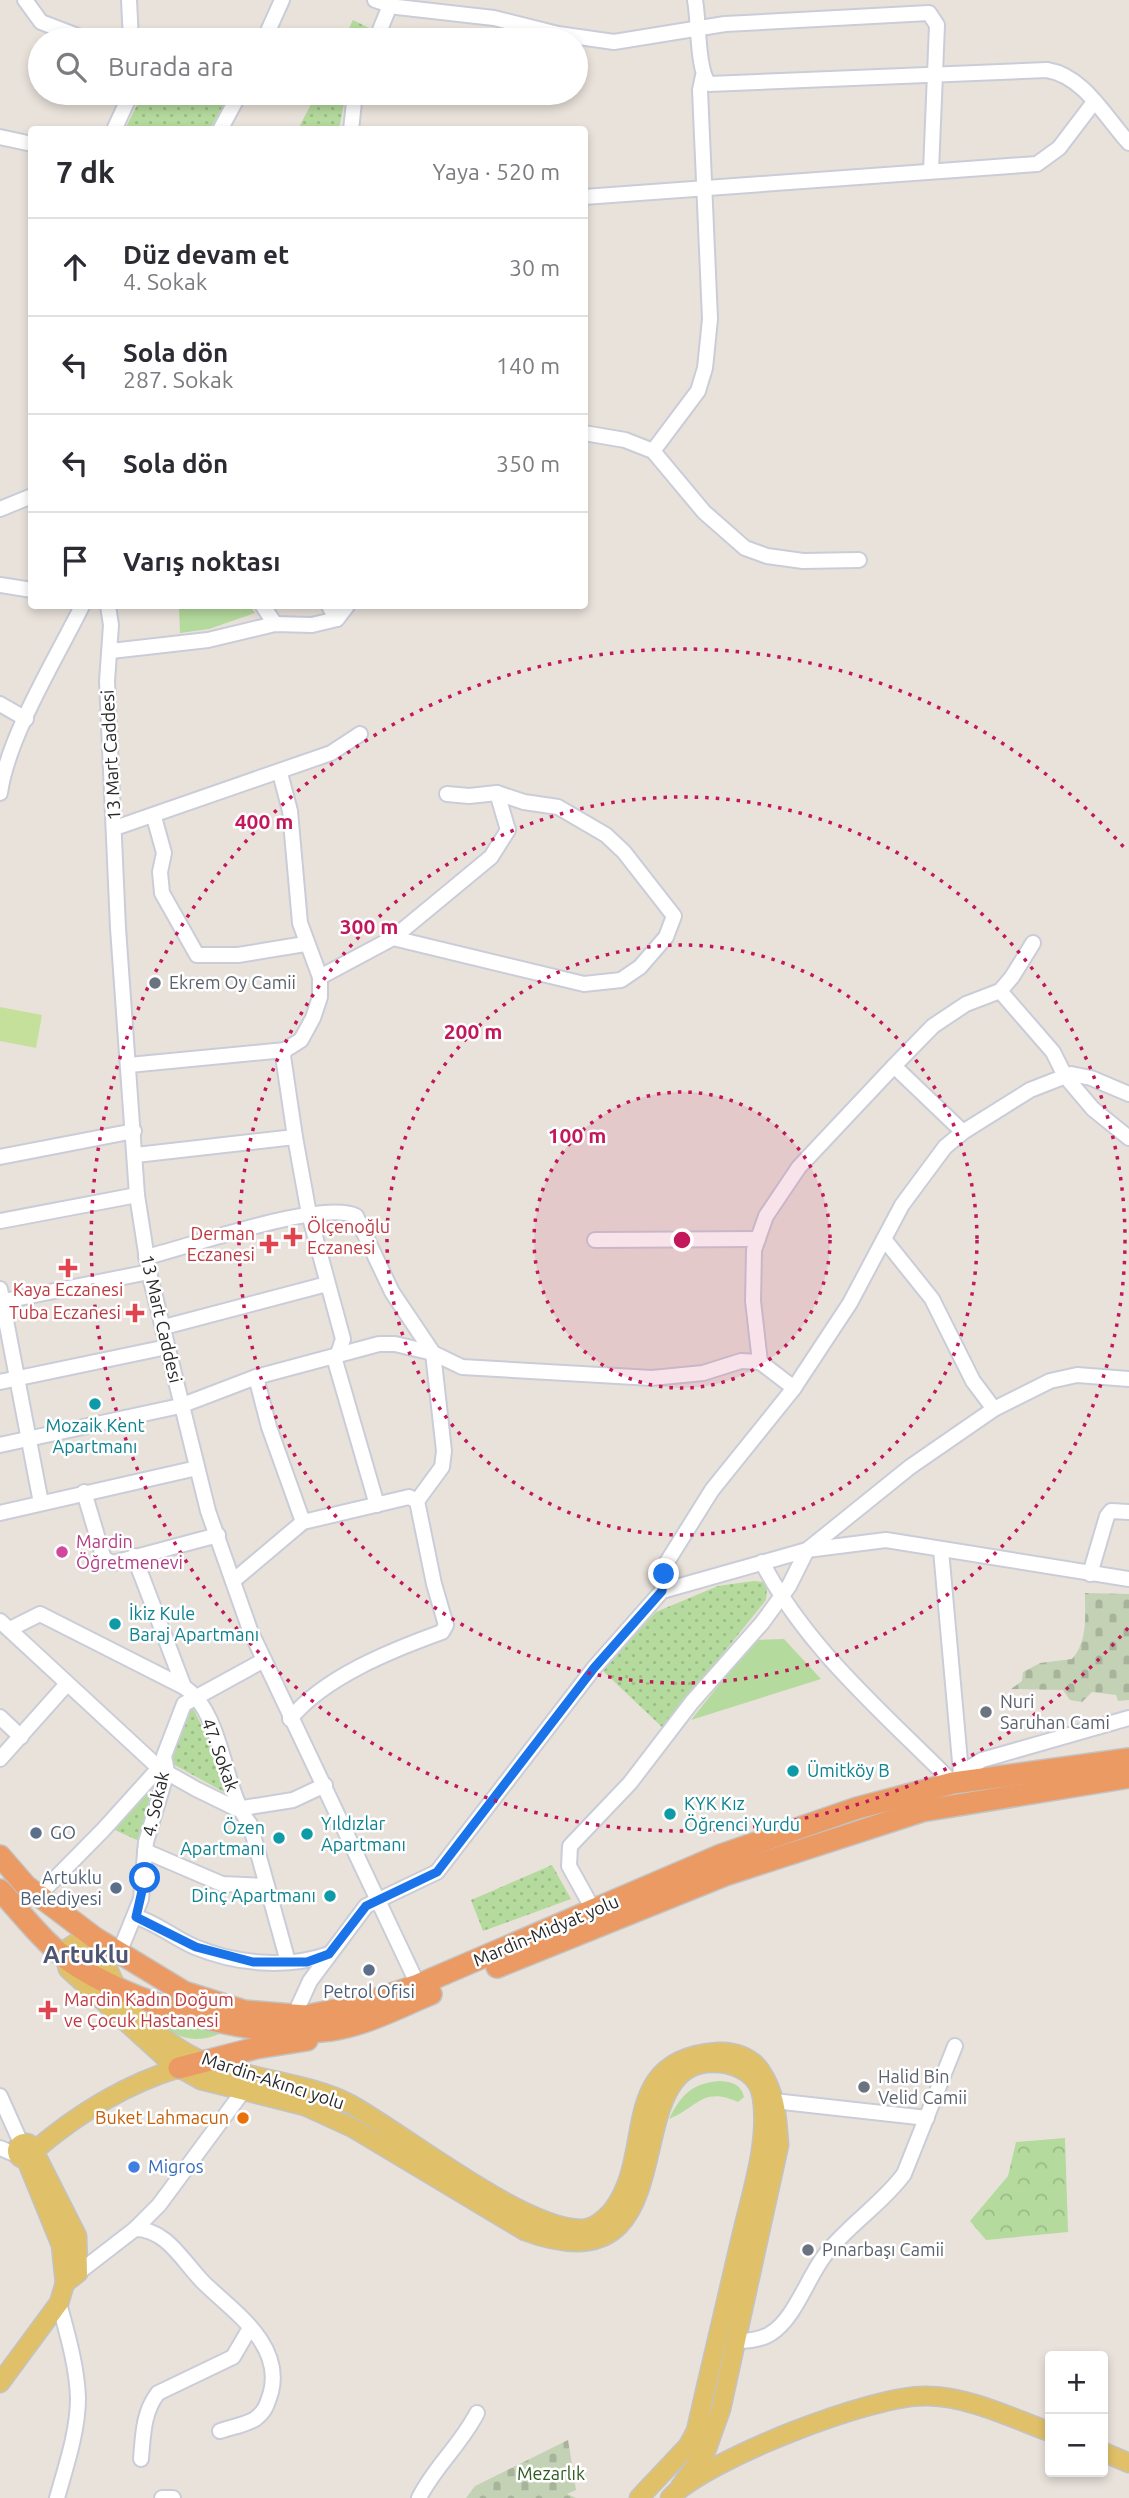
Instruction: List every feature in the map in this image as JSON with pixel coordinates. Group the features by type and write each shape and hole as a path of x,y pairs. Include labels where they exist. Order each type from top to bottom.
{"highway":[{"name":"Mardin-Midyat yolu","path":"0,1857 38,1896 95,1938 184,1992 244,2011 294,2016 356,2006 418,1985 594,1912 721,1855 789,1830 957,1778 1129,1759"},
{"name":"Mardin-Midyat yolu","path":"0,1890 61,1957 115,1987 207,2020 262,2029 330,2030 368,2020 725,1875 922,1811 1129,1777"},
{"path":"179,2067 309,2040 330,2030"}],"main road":[{"path":"61,1957 74,1942 95,1938"},
{"name":"Mardin-Akıncı yolu","path":"95,1938 115,1987 142,2021 202,2061 347,2103 488,2190 547,2222 582,2229 603,2222 620,2200 633,2169 638,2124 647,2094 659,2076 679,2061 711,2052 740,2054 757,2065 769,2083 774,2101 779,2145 721,2409 706,2451 675,2493"},
{"name":"Mardin-Akıncı yolu","path":"61,1957 179,2067 201,2080 304,2106 353,2127 525,2231 553,2241 578,2243 602,2236 624,2219 642,2186 663,2097 676,2077 690,2067 710,2063 731,2065 750,2074 759,2088 763,2109 756,2174 696,2431 688,2446 639,2498"},
{"path":"0,2383 59,2303 72,2278 77,2236 20,2151 55,2133 140,2080 179,2067"},
{"path":"675,2493 741,2452 879,2403 906,2397 933,2396 965,2403 1045,2430"},
{"path":"1108,2454 1129,2463"}],"street":[{"path":"25,0 41,22 57,28"},
{"path":"128,0 130,28"},
{"path":"269,28 282,0"},
{"path":"653,451 698,391 705,368 710,319 700,90 700,29 695,0"},
{"path":"378,28 383,2 494,18 534,28"},
{"path":"588,38 614,42 725,24 929,13 937,25 931,171"},
{"path":"702,76 709,84 728,84 1047,70 1062,72 1079,84 1129,143"},
{"path":"588,197 931,171 989,170 1037,164 1059,148 1094,102"},
{"path":"116,126 125,105"},
{"path":"222,126 234,105"},
{"path":"351,126 354,105"},
{"path":"0,137 28,143"},
{"path":"588,433 625,440 653,451 704,512 745,548 767,556 803,561 859,560"},
{"path":"0,509 28,498"},
{"path":"0,585 28,589"},
{"path":"0,793 3,775 26,719 81,609"},
{"name":"13 Mart Caddesi","path":"108,609 110,651 107,681 118,928 137,1195 147,1265 180,1406 233,1581 290,1719 325,1785 418,1985"},
{"path":"265,609 275,624"},
{"path":"331,609 337,619"},
{"path":"110,651 208,640 275,624 312,625 337,619 345,609"},
{"path":"0,704 26,719"},
{"path":"115,828 280,773 331,753 360,734"},
{"path":"129,1065 285,1050 301,1040 313,1018 320,997 320,977 305,944 300,923 290,811 280,773"},
{"path":"320,977 393,938 491,857 508,830 497,793"},
{"path":"393,938 584,984 621,980 640,967 666,937 674,916 624,852 606,835 558,807 524,802 497,793 469,796 447,794"},
{"path":"154,817 164,853 160,872 162,893 197,955 238,955 305,944"},
{"path":"760,1362 753,1301 754,1250 765,1216 799,1167 933,1026 967,1004 1000,991 1033,943"},
{"path":"1000,991 1053,1052 1065,1076 1093,1109 1129,1138"},
{"path":"285,1050 295,1138 309,1214 343,1339 336,1355 377,1505"},
{"path":"894,1066 963,1132"},
{"path":"294,2016 310,1981 366,1906 437,1872 594,1668 662,1591 667,1562 712,1490 794,1388 850,1303 902,1205 945,1147 963,1132 1030,1090 1071,1074 1091,1078 1129,1094"},
{"path":"0,1157 134,1131"},
{"path":"135,1155 295,1138"},
{"path":"0,1221 137,1195"},
{"path":"41,1503 26,1439 1,1298 147,1265 309,1214 346,1211 356,1216 407,1320 433,1353 444,1451 442,1467 417,1501 434,1584 446,1625 442,1632 376,1658 342,1678 301,1706 290,1719"},
{"path":"884,1239 932,1299 972,1381 995,1409"},
{"path":"595,1240 758,1240"},
{"path":"163,1327 327,1284"},
{"path":"0,1445 180,1406 256,1377 379,1344 395,1344 433,1353 461,1367 652,1378 704,1373 741,1361 760,1362 794,1388"},
{"path":"0,1382 167,1346"},
{"path":"594,1912 569,1866 570,1846 630,1783 692,1702 780,1598 807,1550 911,1466 995,1409 1050,1381 1077,1375 1129,1379"},
{"path":"256,1377 269,1427 303,1522"},
{"path":"0,1513 197,1468"},
{"path":"83,1492 104,1559 113,1563 218,1535"},
{"path":"233,1581 303,1522 409,1497 417,1501"},
{"path":"1090,1574 1107,1516 1111,1511 1129,1512"},
{"path":"662,1591 807,1550 887,1540 1129,1579"},
{"path":"941,1550 957,1778"},
{"name":"47. Sokak","path":"134,1556 190,1691 226,1759 236,1790 237,1809 250,1824 288,1962"},
{"path":"762,1562 780,1598 813,1639 957,1778"},
{"path":"190,1691 40,1614 5,1625 66,1685 163,1770 237,1809 293,1800 325,1785"},
{"name":"4. Sokak","path":"119,1953 136,1917 145,1878 145,1851 164,1756 190,1691 264,1660"},
{"path":"0,1759 66,1685"},
{"path":"0,1717 21,1737"},
{"path":"957,1778 982,1760 1129,1718"},
{"path":"38,1896 163,1770"},
{"path":"145,1851 222,1884 267,1886"},
{"path":"136,1917 196,1947 253,1962 307,1962 329,1954"},
{"path":"738,2341 753,2341 771,2334 786,2317 825,2256 860,2216 894,2188 904,2174 955,2046"},
{"path":"72,2278 135,2229 159,2205 244,2091"},
{"path":"0,2096 20,2151"},
{"path":"774,2101 927,2118"},
{"path":"0,2139 20,2151"},
{"path":"135,2229 148,2229 160,2234 250,2328 271,2359 273,2381 266,2410 253,2420 220,2431"},
{"path":"57,2498 75,2425 78,2397 71,2347 59,2303"},
{"path":"141,2459 144,2428 151,2402 158,2393 233,2357 250,2328"},
{"path":"419,2498 429,2477 464,2439 477,2413"},
{"path":"162,2498 173,2498"}],"green space":[{"path":"353,20 369,28 349,28"},
{"path":"137,105 223,105 212,126 126,126"},
{"path":"311,105 344,105 340,126 300,126"},
{"path":"179,609 252,609 255,613 209,629 180,633"},
{"path":"0,1007 42,1015 36,1048 0,1041"},
{"path":"763,1582 767,1589 766,1600 663,1728 602,1670 656,1612 718,1586"},
{"path":"1085,1593 1129,1594 1129,1700 1118,1701 1116,1695 1092,1692 1082,1702 1070,1700 1063,1690 1011,1689 1022,1681 1023,1672 1040,1663 1072,1659 1083,1636"},
{"path":"784,1639 821,1679 691,1720 755,1640"},
{"path":"190,1708 193,1708 230,1784 224,1792 171,1763"},
{"path":"151,1788 143,1839 139,1841 115,1830"},
{"path":"552,1865 571,1899 483,1931 471,1900"},
{"path":"136,2001 225,2031 212,2037 187,2038 165,2029"},
{"path":"720,2081 735,2084 744,2097 738,2102 717,2096 708,2097 669,2119 688,2092 702,2084"},
{"path":"1065,2138 1068,2232 986,2240 970,2221 1008,2176 1016,2142"},
{"name":"Mezarlık","path":"568,2440 576,2490 567,2494 576,2498 466,2498 475,2486"}],"place":[{"name":"Ekrem Oy Camii","path":"155,983"},
{"name":"Ölçenoğlu Eczanesi","path":"293,1237"},
{"name":"Derman Eczanesi","path":"269,1244"},
{"name":"Kaya Eczanesi","path":"68,1268"},
{"name":"Tuba Eczanesi","path":"135,1313"},
{"name":"Mozaik Kent Apartmanı","path":"95,1404"},
{"name":"Mardin Öğretmenevi","path":"62,1552"},
{"name":"İkiz Kule Baraj Apartmanı","path":"115,1624"},
{"name":"Nuri Saruhan Cami","path":"986,1712"},
{"name":"Ümitköy B","path":"793,1771"},
{"name":"KYK Kız Öğrenci Yurdu","path":"670,1814"},
{"name":"GO","path":"36,1833"},
{"name":"Yıldızlar Apartmanı","path":"307,1834"},
{"name":"Özen Apartmanı","path":"279,1838"},
{"name":"Artuklu Belediyesi","path":"116,1888"},
{"name":"Dinç Apartmanı","path":"330,1896"},
{"name":"Petrol Ofisi","path":"369,1970"},
{"name":"Mardin Kadın Doğum ve Çocuk Hastanesi","path":"48,2010"},
{"name":"Halid Bin Velid Camii","path":"864,2087"},
{"name":"Buket Lahmacun","path":"243,2118"},
{"name":"Migros","path":"134,2167"},
{"name":"Pınarbaşı Camii","path":"808,2250"}],"district":[{"name":"Artuklu","path":"86,1955"}],"route":[{"path":"145,1878 136,1917 149,1921 196,1947 253,1962 307,1962 329,1954 366,1906 437,1872 594,1668 662,1591 664,1574"}]}
